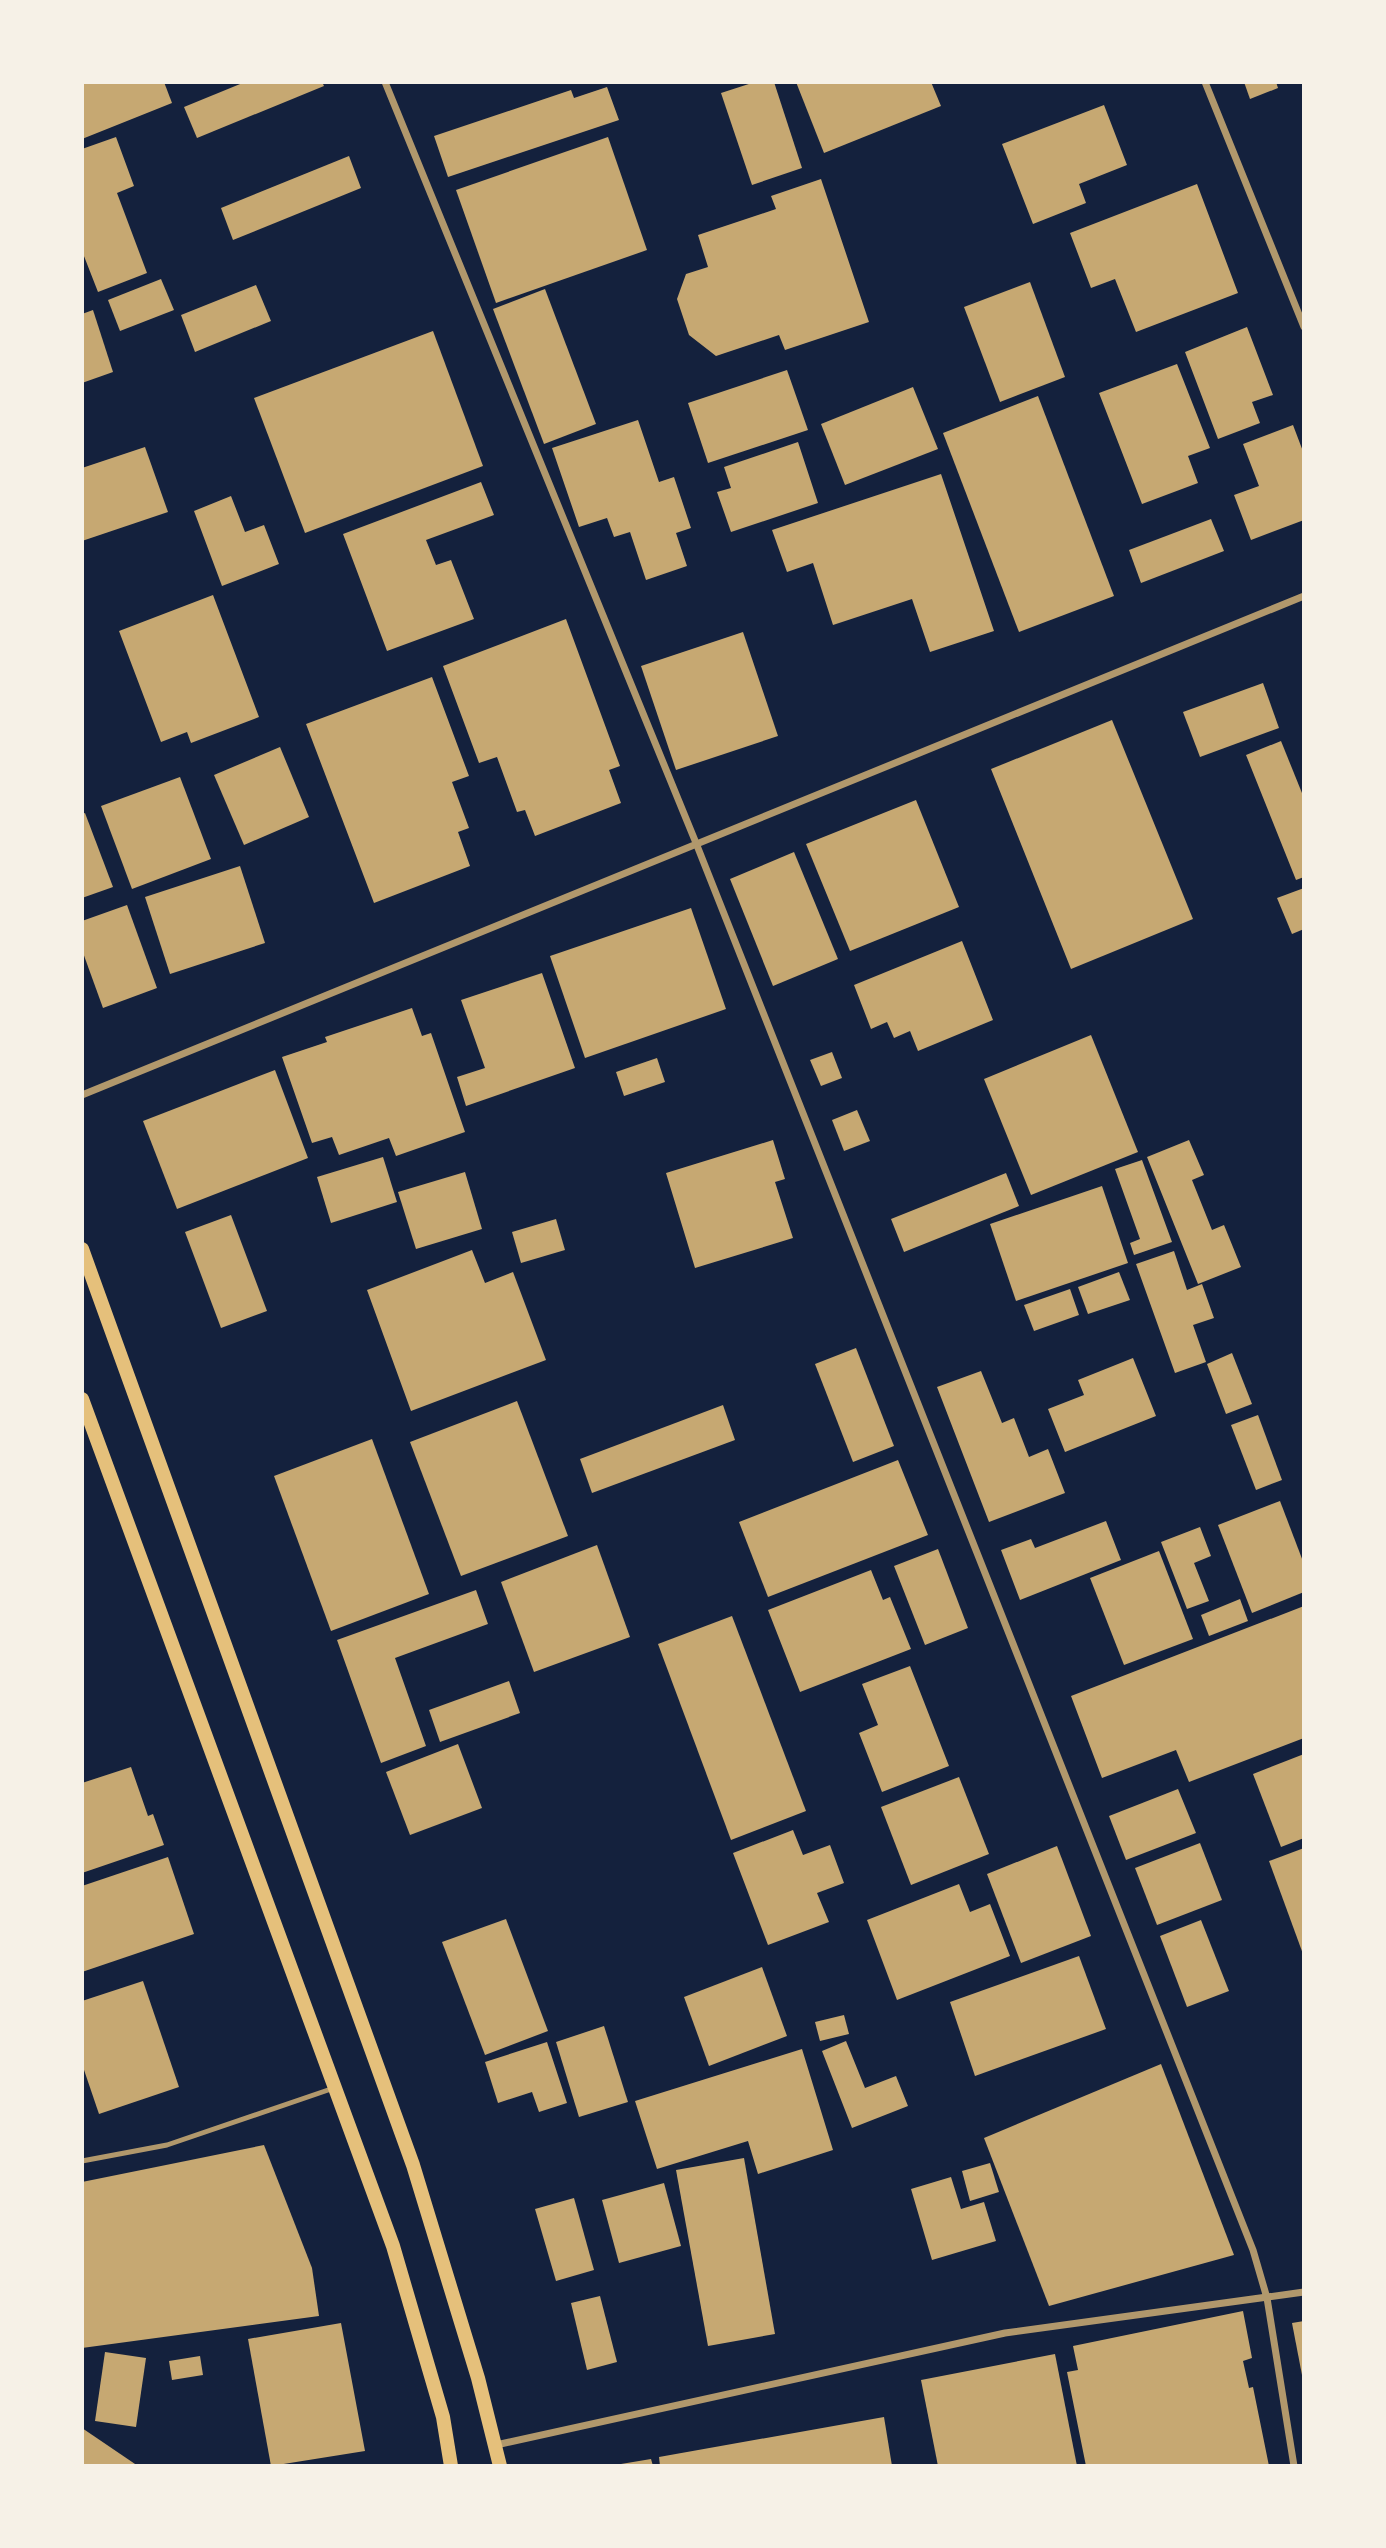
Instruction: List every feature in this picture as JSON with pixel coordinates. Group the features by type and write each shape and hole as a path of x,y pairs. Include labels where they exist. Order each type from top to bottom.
{"main road":[{"path":"82,1249 413,2165 500,2466"},
{"path":"82,1399 393,2246 443,2417 451,2466"}],"street":[{"path":"385,82 696,843 1248,2237 1267,2298 1294,2466"},
{"path":"1205,82 1304,327"},
{"path":"82,1094 1303,597"},
{"path":"496,2445 1005,2333 1304,2292"}],"lane":[{"path":"82,2161 167,2145 335,2087"}],"building":[{"path":"82,82 164,82 172,103 82,139"},
{"path":"245,82 322,82 324,86 197,138 184,107"},
{"path":"755,82 774,82 802,168 752,185 721,93"},
{"path":"796,82 931,82 941,106 824,153"},
{"path":"1244,82 1276,82 1278,88 1250,99"},
{"path":"607,87 619,120 448,177 434,136 571,90 574,98"},
{"path":"1104,105 1127,165 1079,184 1086,203 1033,224 1002,144"},
{"path":"116,137 134,186 117,193 147,273 98,292 82,251 82,149"},
{"path":"608,137 647,250 496,303 456,190"},
{"path":"349,156 361,188 233,240 221,208"},
{"path":"821,179 869,322 785,350 779,335 716,356 689,335 677,299 686,274 708,267 698,235 776,209 771,196"},
{"path":"1197,184 1238,293 1136,332 1115,279 1091,288 1070,233"},
{"path":"161,279 174,310 120,331 108,300"},
{"path":"1030,282 1065,377 1000,402 964,307"},
{"path":"256,285 271,321 195,352 181,315"},
{"path":"545,289 596,424 544,444 493,309"},
{"path":"93,310 113,372 82,383 82,314"},
{"path":"1247,327 1273,395 1252,402 1260,423 1218,439 1185,352"},
{"path":"433,331 483,466 305,533 254,398"},
{"path":"1177,364 1210,448 1188,456 1198,483 1142,504 1099,393"},
{"path":"787,370 808,430 708,463 688,403"},
{"path":"913,387 938,449 845,485 821,424"},
{"path":"1038,396 1114,596 1019,632 943,433"},
{"path":"638,420 659,482 674,477 691,528 676,533 687,566 646,580 630,532 614,537 607,518 579,527 552,448"},
{"path":"1293,425 1304,454 1304,520 1251,540 1234,495 1259,486 1243,444"},
{"path":"798,442 818,503 731,532 717,492 731,488 724,467"},
{"path":"145,447 168,512 82,541 82,468"},
{"path":"941,474 994,631 930,652 912,599 833,625 813,563 787,572 772,530"},
{"path":"481,482 494,515 426,540 436,565 451,560 474,619 387,651 343,534"},
{"path":"231,496 245,532 264,525 279,564 222,586 194,511"},
{"path":"1211,519 1224,551 1141,583 1129,550"},
{"path":"213,595 259,717 191,743 187,732 161,742 119,631"},
{"path":"566,619 620,766 609,770 621,803 535,836 525,810 517,812 497,757 479,763 443,666"},
{"path":"743,632 778,736 676,770 641,666"},
{"path":"432,677 469,776 452,782 469,828 458,832 470,866 374,903 306,724"},
{"path":"1263,683 1279,728 1200,757 1183,712"},
{"path":"1112,720 1193,919 1071,969 991,769"},
{"path":"1281,741 1304,798 1304,877 1296,880 1246,755"},
{"path":"280,747 309,817 244,845 214,775"},
{"path":"180,777 211,859 132,889 101,806"},
{"path":"916,800 959,907 850,951 806,844"},
{"path":"85,813 113,887 82,898 82,814"},
{"path":"794,852 838,959 773,986 730,879"},
{"path":"240,866 265,943 170,974 145,897"},
{"path":"1304,888 1304,929 1292,934 1277,898"},
{"path":"127,905 157,988 103,1008 82,950 82,921"},
{"path":"691,908 726,1009 585,1058 550,956"},
{"path":"962,941 993,1020 918,1051 910,1031 894,1038 887,1022 871,1029 854,985"},
{"path":"542,973 575,1068 466,1106 457,1077 485,1068 461,1000"},
{"path":"412,1008 422,1036 431,1033 465,1132 396,1156 389,1138 339,1155 332,1137 312,1143 282,1057 327,1042 325,1037"},
{"path":"1091,1035 1138,1152 1031,1195 984,1079"},
{"path":"832,1052 842,1078 821,1086 810,1060"},
{"path":"657,1058 665,1082 624,1096 616,1072"},
{"path":"275,1070 308,1158 177,1209 143,1121"},
{"path":"857,1110 870,1141 844,1151 832,1120"},
{"path":"773,1140 785,1179 775,1182 793,1238 695,1268 666,1173"},
{"path":"1189,1140 1204,1175 1192,1180 1212,1230 1224,1225 1241,1267 1198,1284 1147,1157"},
{"path":"383,1157 397,1202 331,1223 317,1177"},
{"path":"1142,1160 1172,1242 1134,1255 1130,1243 1140,1239 1115,1169"},
{"path":"465,1172 482,1229 416,1249 398,1192"},
{"path":"1006,1173 1019,1206 904,1252 891,1219"},
{"path":"1102,1186 1128,1263 1016,1301 990,1224"},
{"path":"231,1215 267,1311 221,1328 185,1232"},
{"path":"556,1219 565,1250 521,1263 512,1232"},
{"path":"472,1250 485,1283 513,1272 546,1360 411,1411 367,1290"},
{"path":"1174,1251 1187,1290 1202,1284 1214,1318 1193,1325 1206,1362 1175,1373 1136,1264"},
{"path":"1119,1272 1130,1300 1088,1314 1078,1287"},
{"path":"1070,1289 1079,1315 1034,1331 1024,1305"},
{"path":"856,1348 894,1446 853,1462 815,1364"},
{"path":"1232,1353 1252,1404 1226,1414 1207,1364"},
{"path":"1133,1358 1156,1416 1065,1452 1048,1409 1084,1395 1078,1380"},
{"path":"981,1371 1002,1423 1014,1418 1029,1457 1048,1449 1065,1493 989,1522 937,1387"},
{"path":"517,1401 568,1536 461,1576 410,1442"},
{"path":"723,1405 735,1440 592,1493 580,1459"},
{"path":"1258,1415 1282,1480 1256,1490 1231,1425"},
{"path":"372,1439 429,1594 331,1631 274,1476"},
{"path":"898,1460 928,1535 768,1597 739,1522"},
{"path":"1280,1501 1304,1564 1304,1592 1252,1613 1218,1525"},
{"path":"1106,1521 1121,1560 1020,1600 1001,1550 1031,1539 1035,1548"},
{"path":"1200,1527 1211,1556 1194,1563 1209,1601 1187,1609 1161,1542"},
{"path":"597,1545 630,1637 534,1672 501,1582"},
{"path":"938,1549 968,1628 925,1645 894,1566"},
{"path":"1159,1551 1193,1639 1124,1665 1090,1578"},
{"path":"871,1570 883,1600 890,1597 911,1649 800,1692 768,1610"},
{"path":"476,1590 488,1624 395,1658 426,1746 381,1763 337,1640"},
{"path":"1240,1599 1248,1621 1209,1636 1201,1615"},
{"path":"1304,1606 1304,1738 1189,1782 1176,1750 1102,1778 1071,1696"},
{"path":"732,1616 806,1811 731,1840 658,1644"},
{"path":"910,1666 949,1766 882,1792 859,1733 878,1725 862,1684"},
{"path":"509,1681 520,1713 440,1742 429,1710"},
{"path":"458,1744 482,1808 410,1835 386,1772"},
{"path":"1304,1754 1304,1838 1281,1847 1253,1774"},
{"path":"131,1767 148,1816 153,1814 164,1845 82,1873 82,1783"},
{"path":"959,1777 989,1854 911,1885 881,1807"},
{"path":"1178,1789 1196,1833 1126,1860 1109,1816"},
{"path":"793,1830 803,1855 830,1845 844,1883 817,1893 829,1922 768,1945 733,1853"},
{"path":"1200,1843 1222,1900 1157,1925 1135,1868"},
{"path":"1057,1846 1091,1936 1021,1963 987,1874"},
{"path":"1304,1848 1304,1954 1303,1954 1269,1861"},
{"path":"168,1857 194,1934 82,1972 82,1886"},
{"path":"959,1884 970,1912 990,1904 1010,1956 897,2000 867,1920"},
{"path":"506,1919 548,2031 485,2055 442,1942"},
{"path":"1201,1920 1229,1991 1187,2007 1160,1936"},
{"path":"1079,1956 1106,2029 975,2076 950,2002"},
{"path":"762,1967 787,2036 709,2066 684,1997"},
{"path":"143,1981 179,2087 99,2114 82,2064 82,2001"},
{"path":"844,2015 849,2034 820,2041 815,2022"},
{"path":"604,2026 628,2102 579,2117 556,2042"},
{"path":"846,2041 865,2088 896,2076 908,2106 852,2128 822,2051"},
{"path":"547,2042 567,2103 539,2112 532,2092 498,2103 485,2062"},
{"path":"802,2049 833,2150 758,2174 748,2141 657,2169 635,2101"},
{"path":"1161,2064 1234,2255 1049,2306 984,2138"},
{"path":"264,2145 312,2268 319,2316 82,2348 82,2182"},
{"path":"744,2158 775,2334 708,2346 676,2170"},
{"path":"990,2163 999,2192 970,2201 962,2171"},
{"path":"951,2177 961,2209 984,2202 996,2241 932,2260 911,2189"},
{"path":"664,2183 681,2246 619,2263 602,2200"},
{"path":"574,2198 594,2270 556,2281 535,2209"},
{"path":"600,2296 617,2362 587,2370 571,2303"},
{"path":"1243,2311 1252,2358 1243,2361 1249,2388 1253,2387 1269,2466 1086,2466 1067,2372 1078,2370 1073,2346"},
{"path":"1304,2321 1304,2374 1302,2375 1292,2323"},
{"path":"341,2323 365,2451 271,2466 248,2339"},
{"path":"105,2352 146,2358 136,2427 95,2421"},
{"path":"1055,2354 1077,2466 938,2466 921,2380"},
{"path":"200,2356 203,2375 172,2380 169,2361"},
{"path":"884,2417 892,2466 660,2466 659,2457"},
{"path":"82,2428 138,2466 82,2466"},
{"path":"651,2459 653,2466 621,2464"}]}
